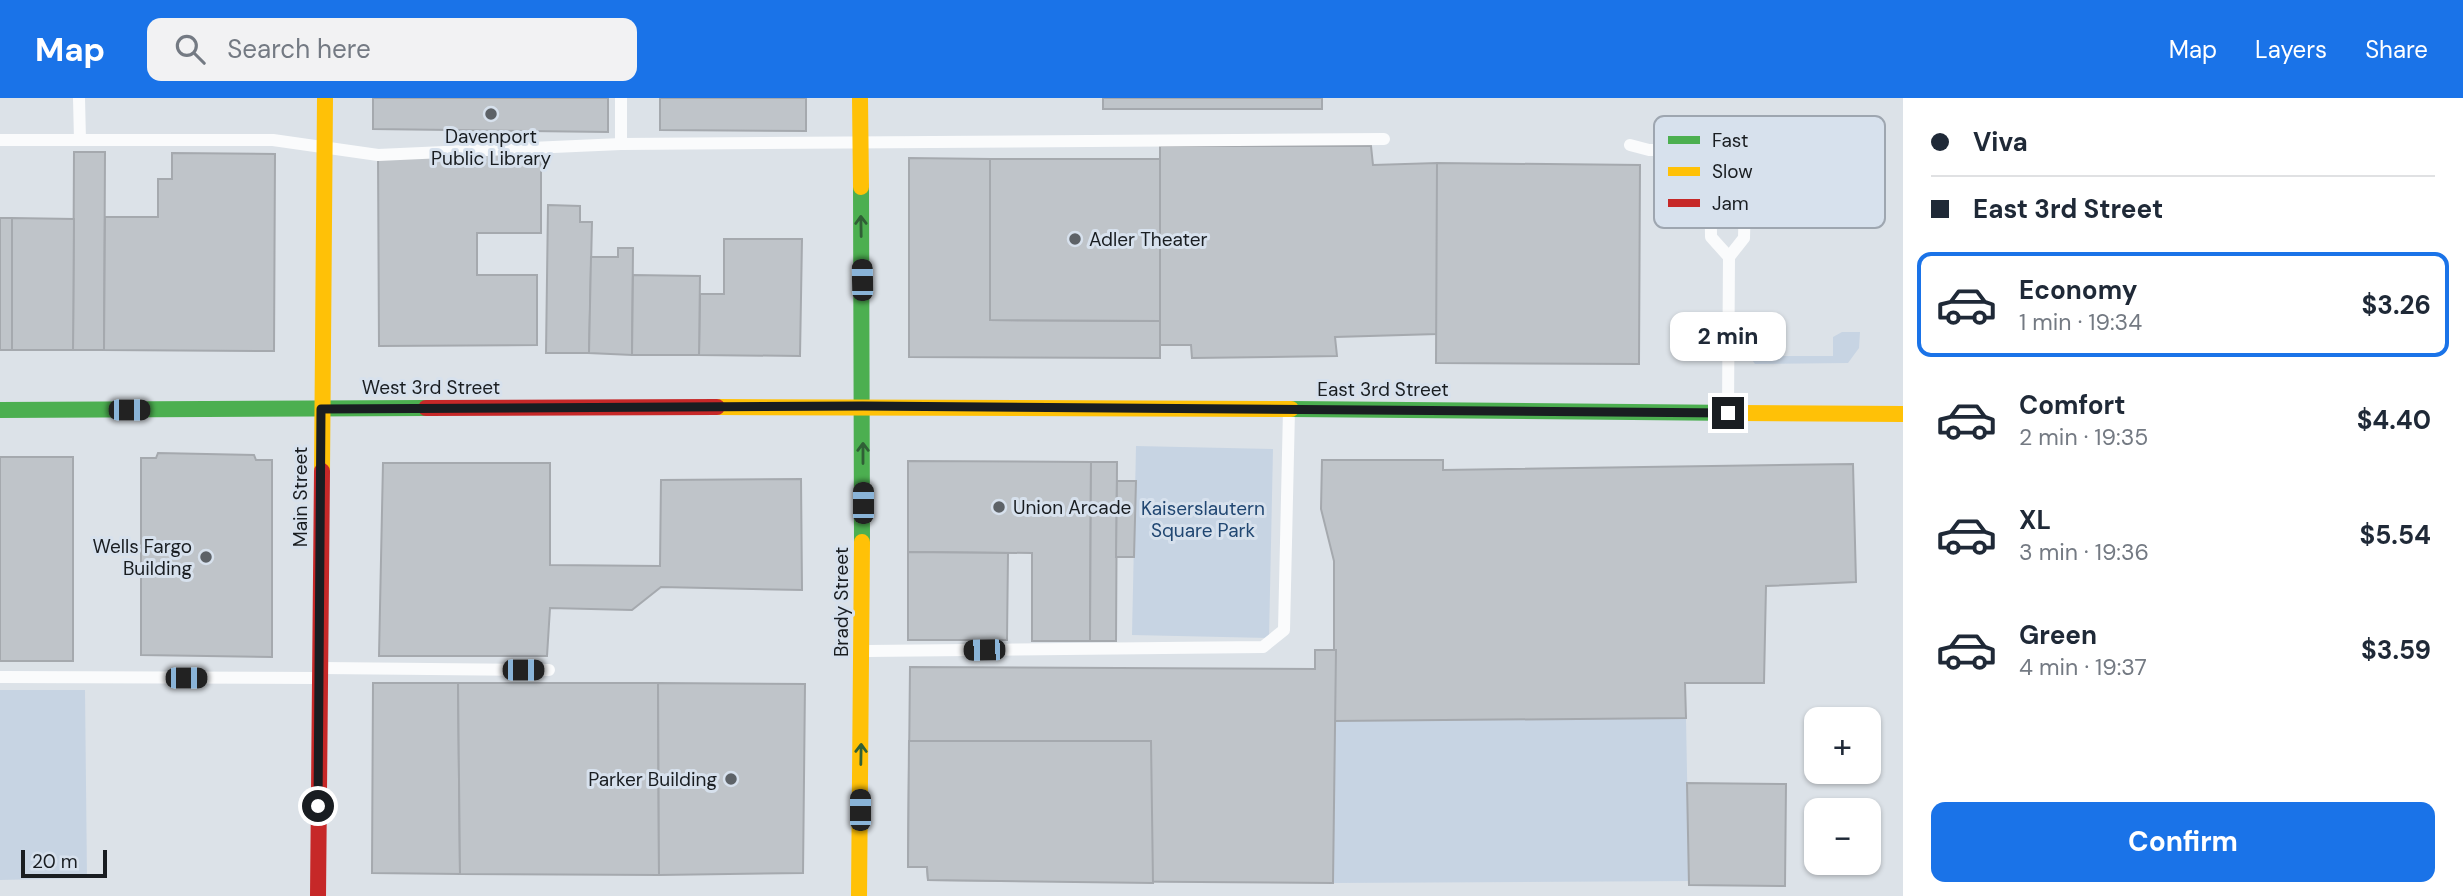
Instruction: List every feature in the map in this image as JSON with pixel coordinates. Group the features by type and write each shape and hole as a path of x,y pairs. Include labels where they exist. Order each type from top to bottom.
{"main road":[{"name":"Main Street","path":"318,896 325,98"},
{"name":"Brady Street","path":"859,896 863,406 860,98"},
{"name":"West 3rd Street","path":"0,410 863,406"},
{"name":"East 3rd Street","path":"863,406 1903,414"}],"lane":[{"path":"79,98 80,140"},
{"path":"621,98 621,144"},
{"path":"0,140 274,140 324,145 379,155 621,144 1384,139"},
{"path":"1630,145 1654,150"},
{"path":"1711,228 1711,237 1729,257"},
{"path":"1728,413 1729,257 1744,238 1744,228"},
{"path":"862,651 1263,647 1284,630 1289,410"},
{"path":"0,677 549,670"}],"green space":[{"path":"1842,332 1860,332 1859,348 1848,363 1755,364 1750,357 1750,341 1756,335 1760,356 1833,356 1833,337"},
{"name":"Kaiserslautern Square Park","path":"1136,446 1273,449 1269,638 1132,635"},
{"path":"0,690 85,690 87,878 0,880"},
{"path":"1686,718 1689,881 1333,883 1334,721"}],"building":[{"name":"Davenport Public Library","path":"373,98 608,98 608,132 373,129"},
{"path":"660,98 806,98 806,131 660,130"},
{"path":"1103,98 1322,98 1322,109 1103,109"},
{"path":"1160,146 1371,146 1373,165 1437,163 1437,334 1335,337 1337,356 1192,358 1191,345 1160,345"},
{"path":"74,152 105,152 104,350 73,350"},
{"path":"172,153 275,154 274,351 104,350 105,217 158,217 158,179 172,179"},
{"path":"541,154 541,233 477,233 477,275 537,275 537,345 379,346 378,155"},
{"path":"909,158 990,159 990,320 1160,321 1160,358 909,357"},
{"name":"Adler Theater","path":"990,159 1160,159 1160,321 990,320"},
{"path":"1437,163 1640,165 1639,364 1436,363"},
{"path":"548,205 580,206 580,222 592,222 589,353 546,353"},
{"path":"0,218 12,218 12,350 0,350"},
{"path":"12,218 74,219 73,350 12,350"},
{"path":"724,239 802,239 800,356 699,355 700,294 724,294"},
{"path":"618,248 633,248 632,355 589,353 591,257 618,257"},
{"path":"633,275 700,276 699,355 632,355"},
{"name":"Wells Fargo Building","path":"158,453 254,455 256,460 272,460 272,657 141,655 141,458 156,458"},
{"path":"0,457 73,457 73,661 0,661"},
{"path":"1322,460 1443,460 1443,470 1853,464 1856,582 1766,586 1764,683 1685,683 1686,718 1334,721 1334,561 1321,509"},
{"name":"Union Arcade","path":"908,461 1091,462 1090,641 1032,641 1032,553 908,552"},
{"path":"1091,462 1117,462 1116,641 1090,641"},
{"path":"383,463 550,463 550,565 660,566 661,480 801,479 802,590 661,587 632,610 550,608 547,656 379,656"},
{"path":"1117,481 1136,481 1134,557 1116,557"},
{"path":"908,552 1008,553 1007,640 908,640"},
{"path":"1315,650 1336,650 1333,883 928,880 927,867 908,867 910,667 1315,669"},
{"path":"373,683 458,683 460,874 372,873"},
{"path":"458,683 658,683 659,875 460,874"},
{"name":"Parker Building","path":"658,683 805,684 803,873 659,875"},
{"path":"909,741 1151,741 1153,883 928,880 927,867 908,867"},
{"path":"1687,783 1786,784 1785,886 1689,885"}],"traffic: fast":[{"path":"861,187 862,542"},
{"path":"0,410 426,408"},
{"path":"1291,409 1740,413"}],"traffic: slow":[{"path":"322,471 325,98"},
{"path":"860,98 861,187"},
{"path":"717,407 1291,409"},
{"path":"1740,413 1903,414"},
{"path":"859,896 862,542"}],"traffic: jam":[{"path":"426,408 717,407"},
{"path":"318,896 322,471"}],"place":[{"name":"Davenport Public Library","path":"491,114"},
{"name":"Adler Theater","path":"1075,239"},
{"name":"Union Arcade","path":"999,507"},
{"name":"Wells Fargo Building","path":"206,557"},
{"name":"Parker Building","path":"731,779"}],"route":[{"path":"318,806 321,409 863,406 1728,413"}]}
